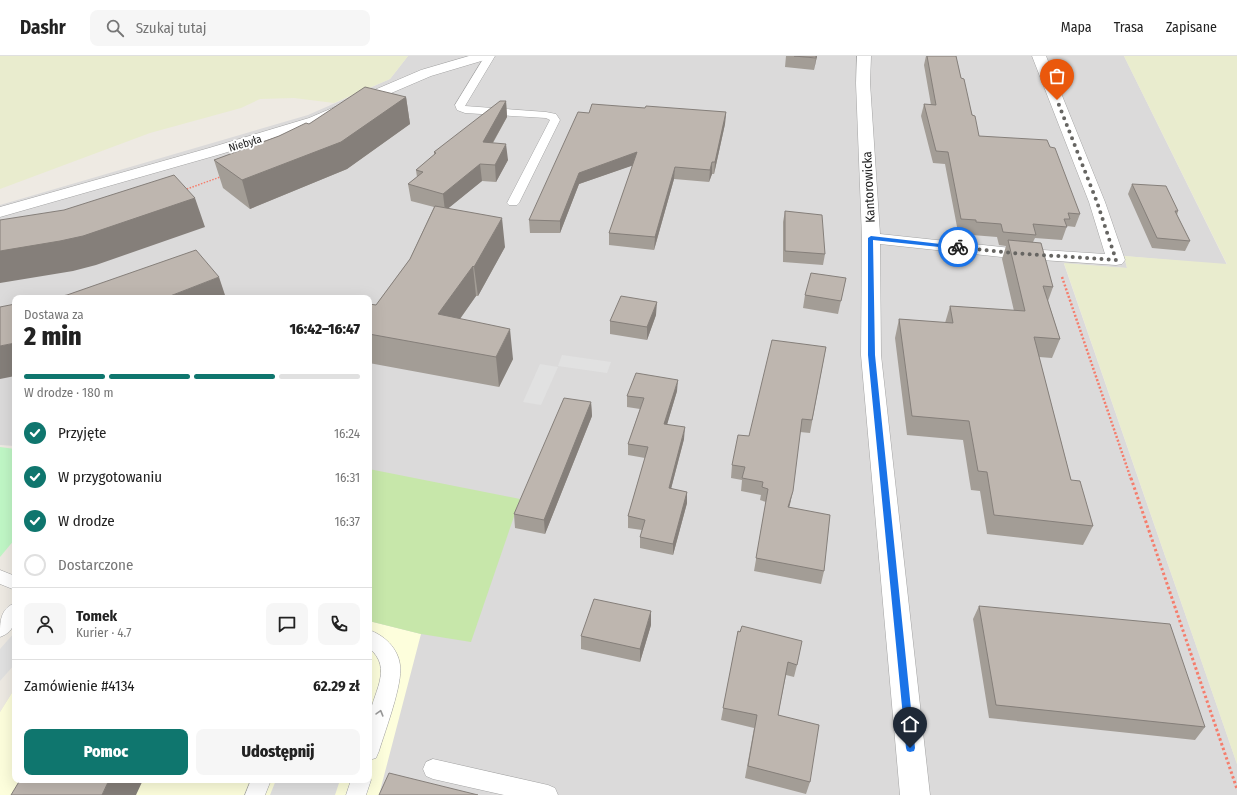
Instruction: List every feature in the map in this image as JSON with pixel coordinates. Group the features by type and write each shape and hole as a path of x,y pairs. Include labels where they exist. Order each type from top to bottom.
{"street":[{"name":"Niebyła","path":"0,212 215,152 314,121 426,73 483,56"},
{"name":"Kantorowicka","path":"864,56 863,83 871,238 872,355 915,795"},
{"path":"871,238 1012,253 1116,260 1097,202 1039,56"}],"lane":[{"path":"490,56 460,106 461,108 465,110 546,115 552,116 555,120 513,203"},
{"path":"0,577 12,582"},
{"path":"0,629 12,614"},
{"path":"372,640 384,648 391,667 387,688 372,740"},
{"path":"434,769 548,795"},
{"path":"255,795 260,783"},
{"path":"356,795 360,783"}],"path":[{"path":"1062,277 1237,789"}],"shaded area":[{"path":"0,56 408,56 390,79 334,103 294,98 260,99 241,108 150,133 0,189"},
{"path":"408,56 1124,56 1227,265 1124,256 1127,268 1064,264 1237,764 1237,795 0,795 0,712 12,693 12,783 372,783 372,295 12,295 12,446 0,445 0,205 308,115 390,79"},
{"path":"1124,56 1237,56 1237,764 1064,263 1127,268 1124,256 1227,264"},
{"path":"562,355 611,362 607,373 558,366"},
{"path":"540,364 558,367 541,405 523,402"},
{"path":"372,622 421,634 379,795 0,795 0,712 12,693 12,783 372,783"},
{"path":"12,635 12,667 0,681 0,649"},
{"path":"275,783 339,783 335,795 270,795"}],"green space":[{"path":"0,447 12,449 12,543 0,557"},
{"path":"372,470 520,499 471,642 421,634 372,622"}],"building":[{"path":"794,56 816,56 816,58"},
{"path":"927,56 956,56 961,78 964,79 972,115 975,116 979,136 1047,140 1050,147 1055,148 1080,214 1068,213 1070,219 1064,219 1067,227 1033,224 1036,235 1003,232 1001,224 961,219 948,152 936,151 924,104 936,105"},
{"path":"365,87 406,97 341,142 242,180 214,160 279,136 306,123 309,124"},
{"path":"500,101 506,101 483,142 506,144 495,165 480,164 443,194 408,184 423,172 416,170 436,153 434,152"},
{"path":"592,104 645,108 646,106 726,112 715,162 712,162 710,170 675,167 655,237 609,233 637,152 579,173 560,221 529,220 578,112 589,113"},
{"path":"174,175 195,198 83,236 0,251 0,220 64,210"},
{"path":"1132,184 1166,186 1178,211 1175,211 1190,241 1157,238"},
{"path":"435,206 502,218 474,267 473,266 438,314 510,329 496,357 372,335 372,304 376,305 410,259"},
{"path":"785,211 822,215 825,254 785,251"},
{"path":"1008,240 1041,243 1053,287 1043,286 1060,339 1034,337 1071,480 1080,481 1093,526 994,515 987,472 978,471 969,421 912,416 899,319 953,323 950,306 1025,311"},
{"path":"196,250 219,277 173,295 67,295"},
{"path":"811,273 846,278 841,301 805,295"},
{"path":"621,296 657,302 647,327 610,321"},
{"path":"12,305 12,344 0,346 0,307"},
{"path":"772,340 826,347 812,420 802,419 793,491 788,507 830,515 824,571 756,558 768,489 762,487 763,482 742,478 745,467 732,465 738,435 749,436"},
{"path":"636,373 678,380 664,424 685,427 669,488 687,492 673,544 640,537 645,520 628,516 648,447 628,444 644,398 627,396"},
{"path":"564,398 591,402 544,520 514,514"},
{"path":"594,599 651,611 640,649 581,636"},
{"path":"979,606 1170,624 1205,727 996,705"},
{"path":"742,626 802,641 797,665 788,662 778,715 819,725 810,782 748,766 757,715 723,708 738,631 740,632"},
{"path":"389,773 478,795 379,795"},
{"path":"18,783 108,783 102,795 11,795"}],"way so far":[{"path":"958,247 1012,253 1116,260 1097,202 1057,100"}],"route":[{"path":"910,748 872,355 871,238 958,247"}]}
